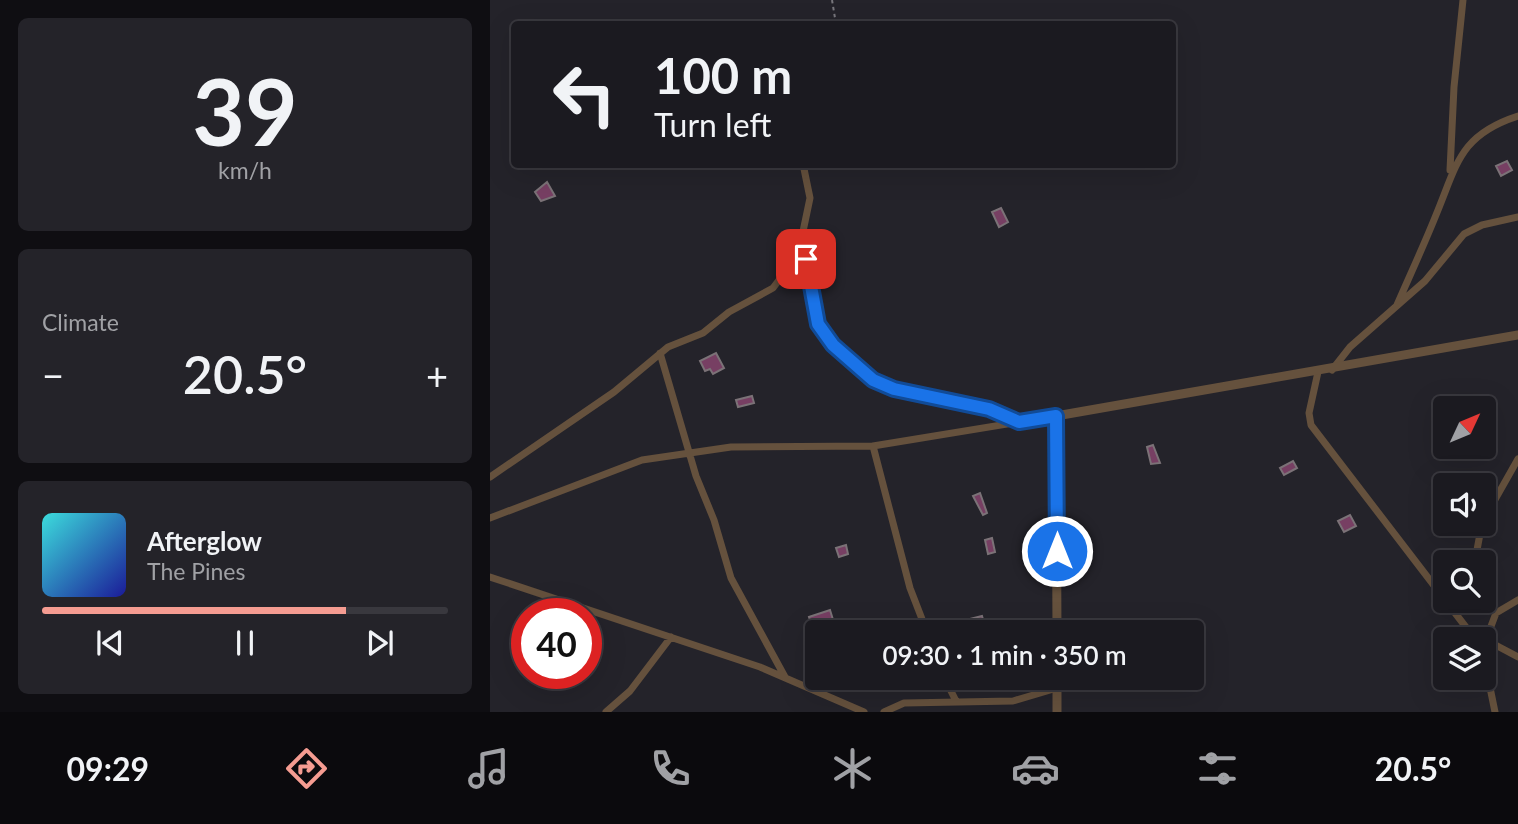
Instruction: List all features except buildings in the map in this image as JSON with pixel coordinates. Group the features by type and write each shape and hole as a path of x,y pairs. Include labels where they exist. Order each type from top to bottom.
{"street":[{"path":"1396,306 1438,212 1450,172 1454,87 1463,0"},
{"path":"1450,172 1474,139 1496,124 1518,116"},
{"path":"490,477 614,392 660,353 703,333 729,312 773,288 794,260 802,241 810,198 804,168"},
{"path":"1332,370 1350,346 1426,281 1464,234 1482,225 1518,217"},
{"path":"802,241 818,324 833,345 855,366 873,380 894,389 989,409 1019,422"},
{"path":"490,518 642,460 758,446 873,446 1332,370 1518,335"},
{"path":"660,353 731,578 785,678"},
{"path":"1318,372 1309,413 1311,425 1464,627"},
{"path":"1056,416 1057,620"},
{"path":"873,446 909,588 921,620"},
{"path":"1496,498 1518,458"},
{"path":"490,577 785,678 864,712"},
{"path":"1492,627 1500,609 1518,600"},
{"path":"606,712 630,691 671,637"},
{"path":"1496,648 1518,657"},
{"path":"950,690 956,701"},
{"path":"884,712 898,704 1008,702 1050,690"},
{"path":"1057,690 1057,712"},
{"path":"1491,690 1495,712"}],"path":[{"path":"832,0 836,21"}],"route":[{"path":"806,259 818,324 833,345 873,380 894,389 989,409 1019,422 1056,416 1057,551"}]}
